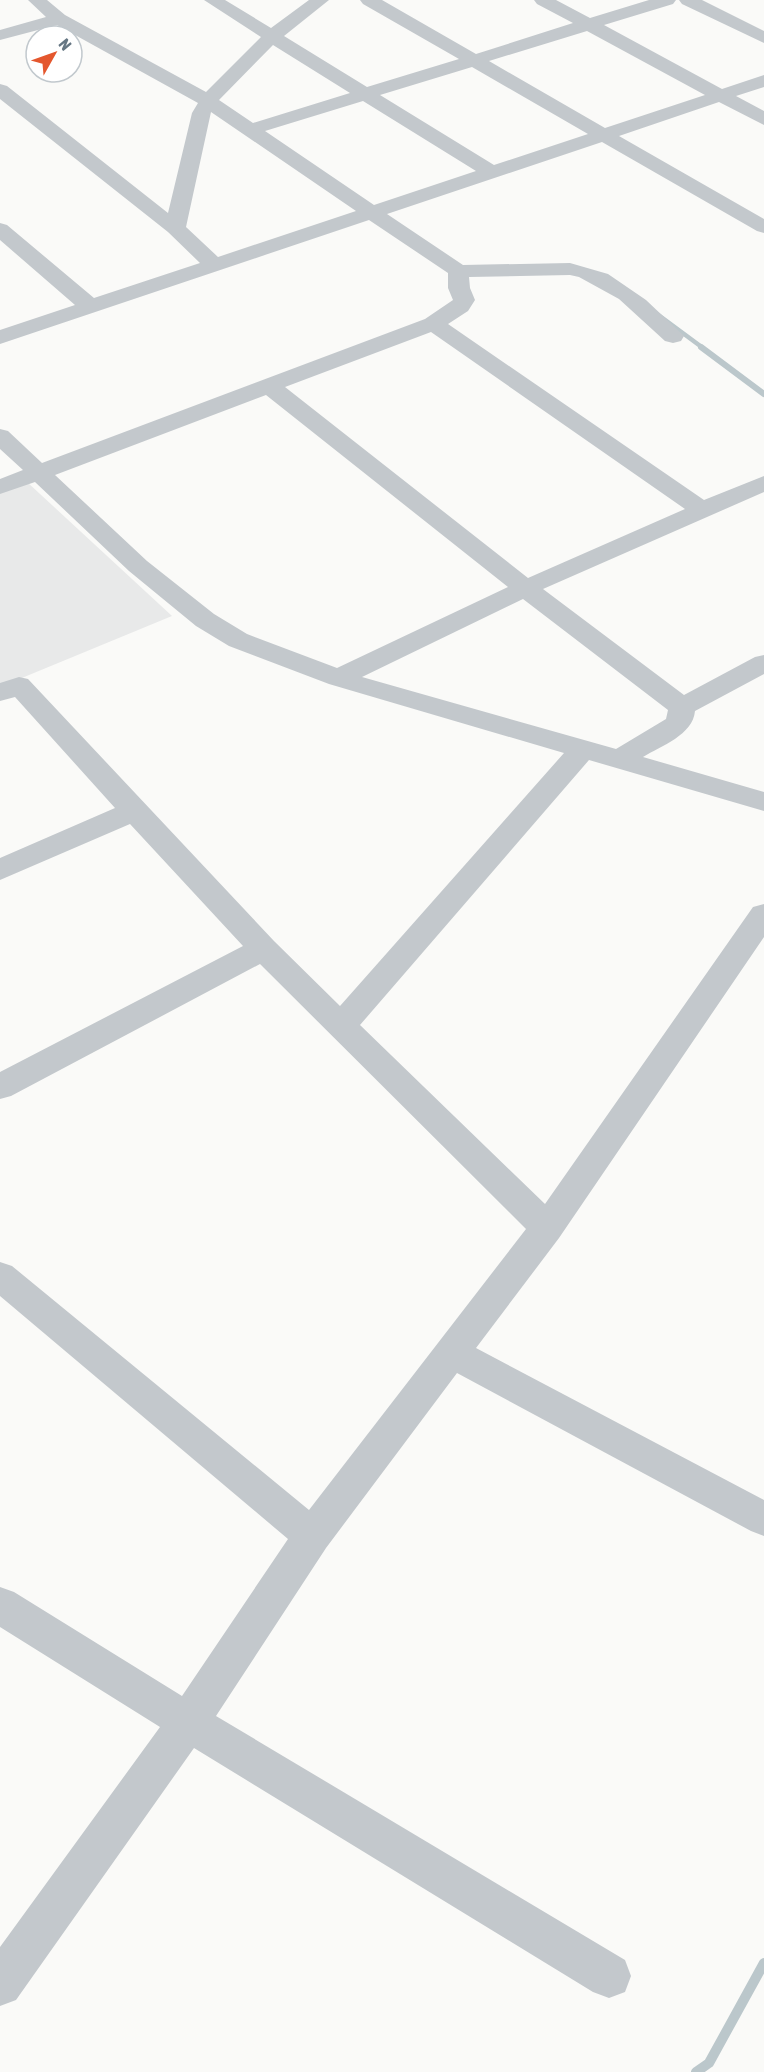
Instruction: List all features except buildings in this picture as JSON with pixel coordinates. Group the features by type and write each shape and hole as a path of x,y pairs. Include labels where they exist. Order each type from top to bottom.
{"street":[{"path":"38,0 59,19 208,101 458,271 581,271 609,282 624,292 673,336"},
{"path":"213,0 491,172"},
{"path":"176,228 201,113 208,101 271,37 320,0"},
{"path":"369,0 764,227"},
{"path":"543,0 764,119"},
{"path":"250,130 667,0"},
{"path":"688,0 764,38"},
{"path":"0,35 59,19"},
{"path":"0,337 764,81"},
{"path":"0,90 176,228 216,266"},
{"path":"0,229 91,307"},
{"path":"0,487 433,324 460,306 464,300 459,288 458,271"},
{"path":"433,324 704,511"},
{"path":"269,386 525,588 682,707"},
{"path":"0,436 138,566 205,620 238,640 339,678 418,703 583,748 764,802"},
{"path":"339,678 525,588 764,483"},
{"path":"682,707 764,663"},
{"path":"0,693 19,685 134,812 264,949 547,1228"},
{"path":"620,759 676,725 681,718 682,707"},
{"path":"342,1025 583,748"},
{"path":"0,870 134,812"},
{"path":"0,1984 188,1722 312,1536 547,1228 764,914"},
{"path":"0,1087 264,949"},
{"path":"0,1276 312,1536"},
{"path":"453,1353 764,1519"},
{"path":"0,1605 188,1722 609,1976"}],"shaded area":[{"path":"27,482 172,616 0,687 0,492"}],"waterway":[{"path":"657,314 703,348"},
{"path":"701,347 764,394"},
{"path":"696,2072 709,2063 764,1963"}]}
